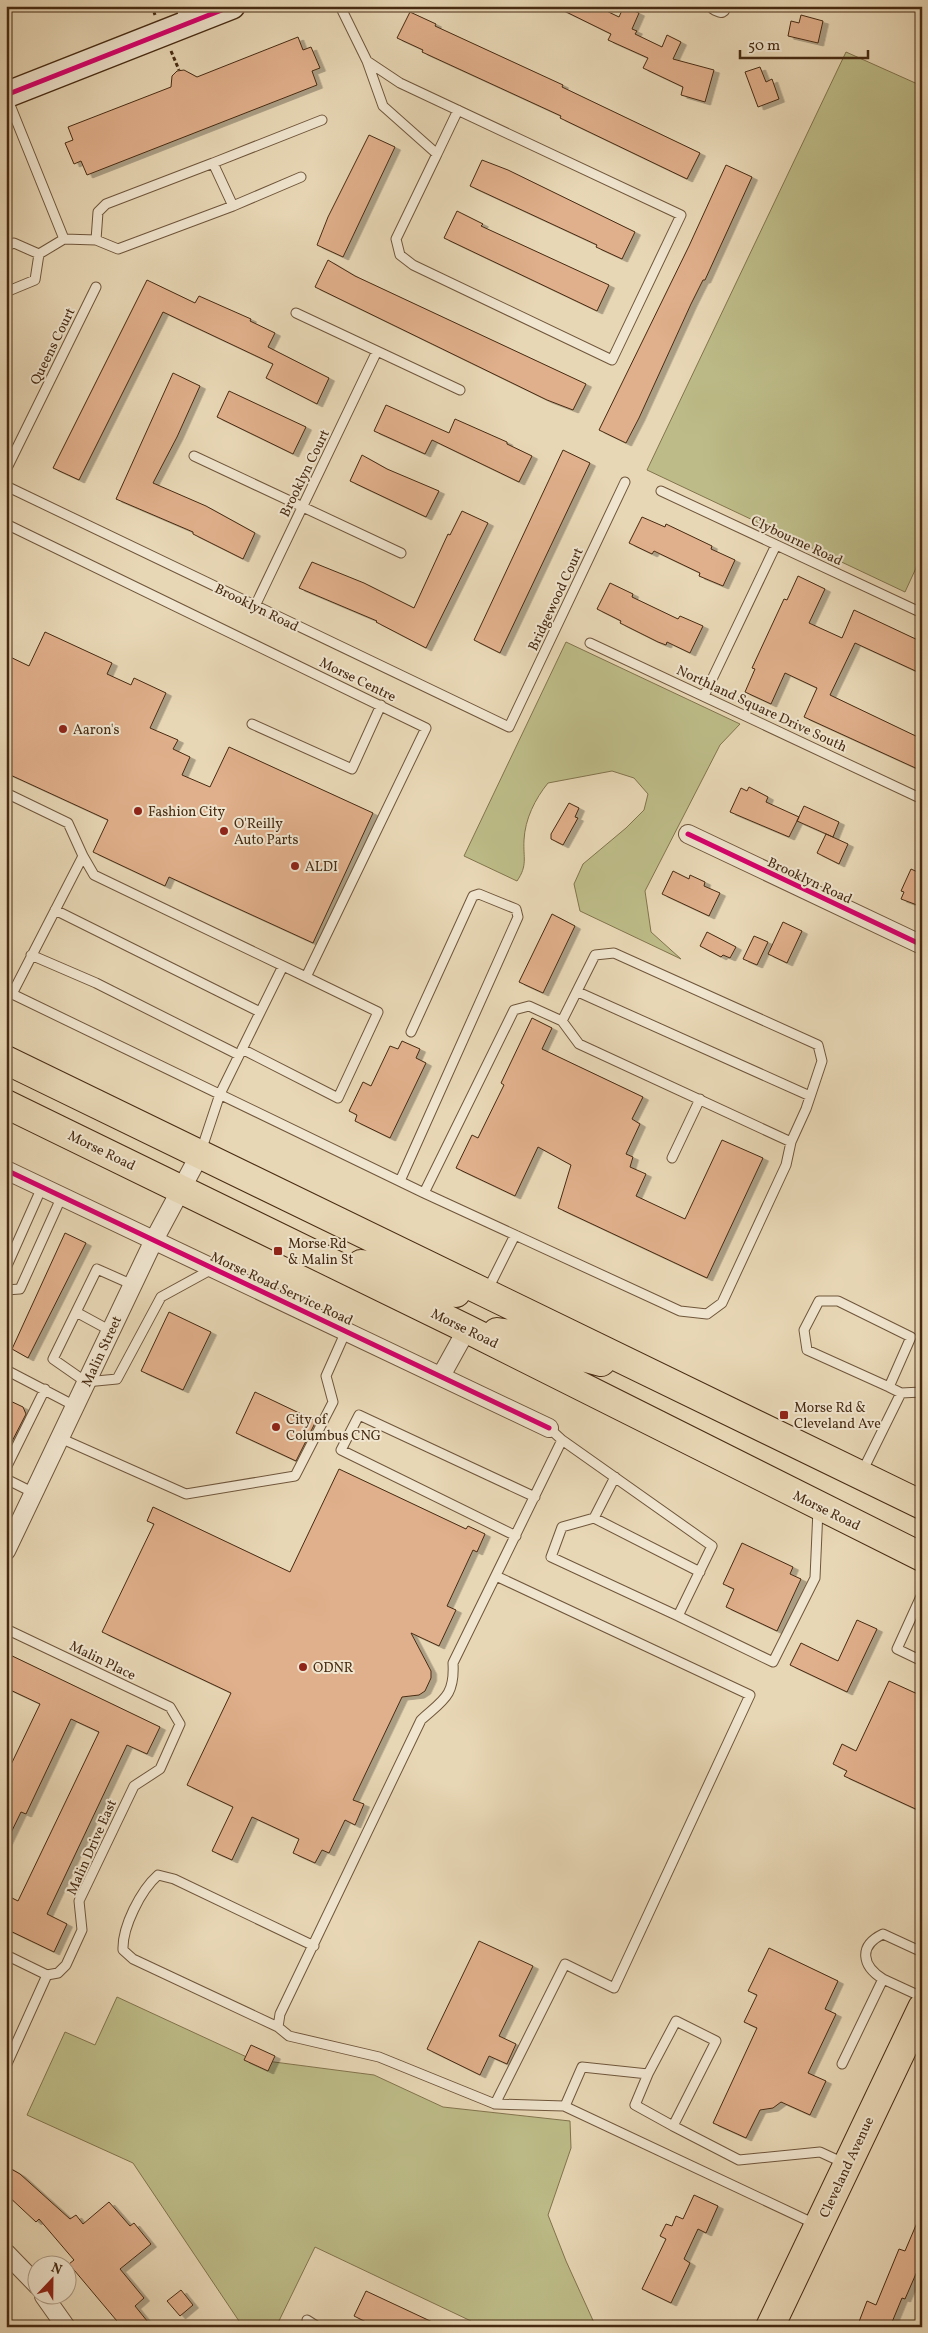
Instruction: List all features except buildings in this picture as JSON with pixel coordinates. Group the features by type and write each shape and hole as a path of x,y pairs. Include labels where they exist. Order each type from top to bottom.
{"main road":[{"path":"6,1060 487,1292 922,1505"},
{"name":"Morse Road","path":"6,1104 467,1329 922,1557"},
{"path":"318,1256 385,1269 465,1296 487,1292"},
{"path":"467,1329 519,1335 565,1352 672,1384"},
{"name":"Cleveland Avenue","path":"770,2327 922,2008"}],"street":[{"path":"6,95 183,15 232,6"},
{"name":"Brooklyn Road","path":"688,834 922,945"},
{"name":"Malin Street","path":"6,1550 154,1240 183,1189 200,1154"},
{"name":"Morse Road Service Road","path":"6,1170 549,1428"},
{"path":"441,1376 467,1329"},
{"path":"6,2253 28,2276"},
{"path":"50,2306 63,2326"}],"lane":[{"path":"340,6 367,62 384,106 437,154"},
{"path":"367,62 400,83 458,110 681,215 612,360 414,266 400,255 396,239 458,110"},
{"path":"6,95 64,239"},
{"path":"96,240 98,212 106,204 322,120"},
{"path":"213,163 232,206"},
{"path":"39,254 64,239 96,240 118,249 232,206 301,177"},
{"path":"6,246 14,243 39,254"},
{"path":"6,292 35,280 39,254"},
{"name":"Queens Court","path":"6,470 96,287"},
{"path":"296,313 460,390"},
{"name":"Brooklyn Court","path":"255,606 377,351"},
{"path":"194,456 401,553"},
{"name":"Bridgewood Court","path":"509,727 625,482"},
{"name":"Brooklyn Road","path":"6,486 509,727"},
{"name":"Clybourne Road","path":"661,491 922,613"},
{"name":"Morse Centre","path":"6,524 426,728 306,977"},
{"path":"704,696 776,545"},
{"name":"Northland Square Drive South","path":"590,643 922,798"},
{"path":"252,724 352,769 381,706"},
{"path":"6,793 68,823 82,856 94,875 378,1012 338,1098 96,983 31,956"},
{"path":"82,856 31,956 9,993 424,1193 680,1311 707,1314 722,1303 786,1165 791,1142 822,1061 818,1045 614,953 595,954 578,992 562,1021"},
{"path":"400,1181 518,917 516,909 479,894 473,896 411,1032"},
{"path":"55,910 260,1012"},
{"path":"200,1154 220,1094 283,966"},
{"path":"578,992 810,1096"},
{"path":"424,1193 514,1010 529,1006 562,1021 579,1044 791,1142"},
{"path":"672,1158 700,1100"},
{"path":"6,1268 42,1187"},
{"path":"6,1290 20,1289 62,1196"},
{"path":"487,1292 515,1235"},
{"path":"133,1285 96,1269 53,1359 86,1382 117,1380 161,1297 214,1268"},
{"path":"889,1388 911,1337 838,1301 820,1301 804,1330 807,1350 889,1388 901,1393 922,1392"},
{"path":"76,1312 111,1331"},
{"path":"60,1438 186,1494 296,1476 333,1402 326,1376 346,1331"},
{"path":"6,1370 75,1406"},
{"path":"6,1468 45,1389"},
{"path":"860,1474 901,1393"},
{"path":"516,1536 341,1450 359,1415 535,1497"},
{"path":"549,1428 562,1440 712,1546 678,1616"},
{"path":"278,2027 280,2014 421,1720 446,1698 454,1676 453,1663 562,1440"},
{"path":"594,1518 615,1478"},
{"path":"6,1479 34,1493"},
{"path":"700,1572 594,1518 562,1527 551,1557 773,1662 815,1578 818,1506"},
{"path":"495,2104 565,1964 614,1988 750,1695 496,1576"},
{"path":"922,1594 897,1649 922,1661"},
{"name":"Malin Place","path":"6,1629 170,1708 180,1724"},
{"name":"Malin Drive East","path":"48,1975 58,1973 66,1965 82,1930 79,1901 134,1786 160,1769 180,1724"},
{"path":"314,1946 174,1878 158,1875 147,1884 122,1937 122,1950 133,1958 278,2027 289,2036 379,2057 495,2104 565,2106 818,2226"},
{"path":"922,1952 883,1934 876,1938 866,1952 865,1962 869,1968 883,1979 922,1997"},
{"path":"6,1955 48,1975 6,2066"},
{"path":"842,2064 883,1979"},
{"path":"673,2126 716,2041 676,2021 648,2074 635,2104 673,2126 739,2160 820,2152 847,2165"},
{"path":"565,2106 582,2067 648,2074"},
{"path":"307,2320 318,2327"}],"path":[{"path":"168,44 179,70"}],"shaded area":[{"path":"846,52 922,86 922,555 905,592 647,470"},
{"path":"566,642 740,724 720,745 645,891 651,932 681,959 580,911 574,884 583,864 626,828 644,810 648,794 634,778 612,771 548,783 535,803 529,817 524,840 524,866 517,881 464,856"},
{"path":"117,1997 251,2059 374,2075 443,2107 570,2121 571,2148 548,2215 566,2261 596,2327 468,2327 471,2321 315,2247 276,2327 243,2327 133,2163 27,2115 65,2032 95,2045"}],"cycle path":[{"path":"6,95 232,6"},
{"path":"688,834 922,945"},
{"path":"6,1170 549,1428"}],"place":[{"name":"Aaron's","path":"63,729"},
{"name":"Fashion City","path":"138,811"},
{"name":"O'Reilly Auto Parts","path":"224,831"},
{"name":"ALDI","path":"295,866"},
{"name":"Morse Rd & Malin St","path":"278,1251"},
{"name":"Morse Rd & Cleveland Ave","path":"784,1415"},
{"name":"City of Columbus CNG","path":"276,1427"},
{"name":"ODNR","path":"303,1667"}]}
